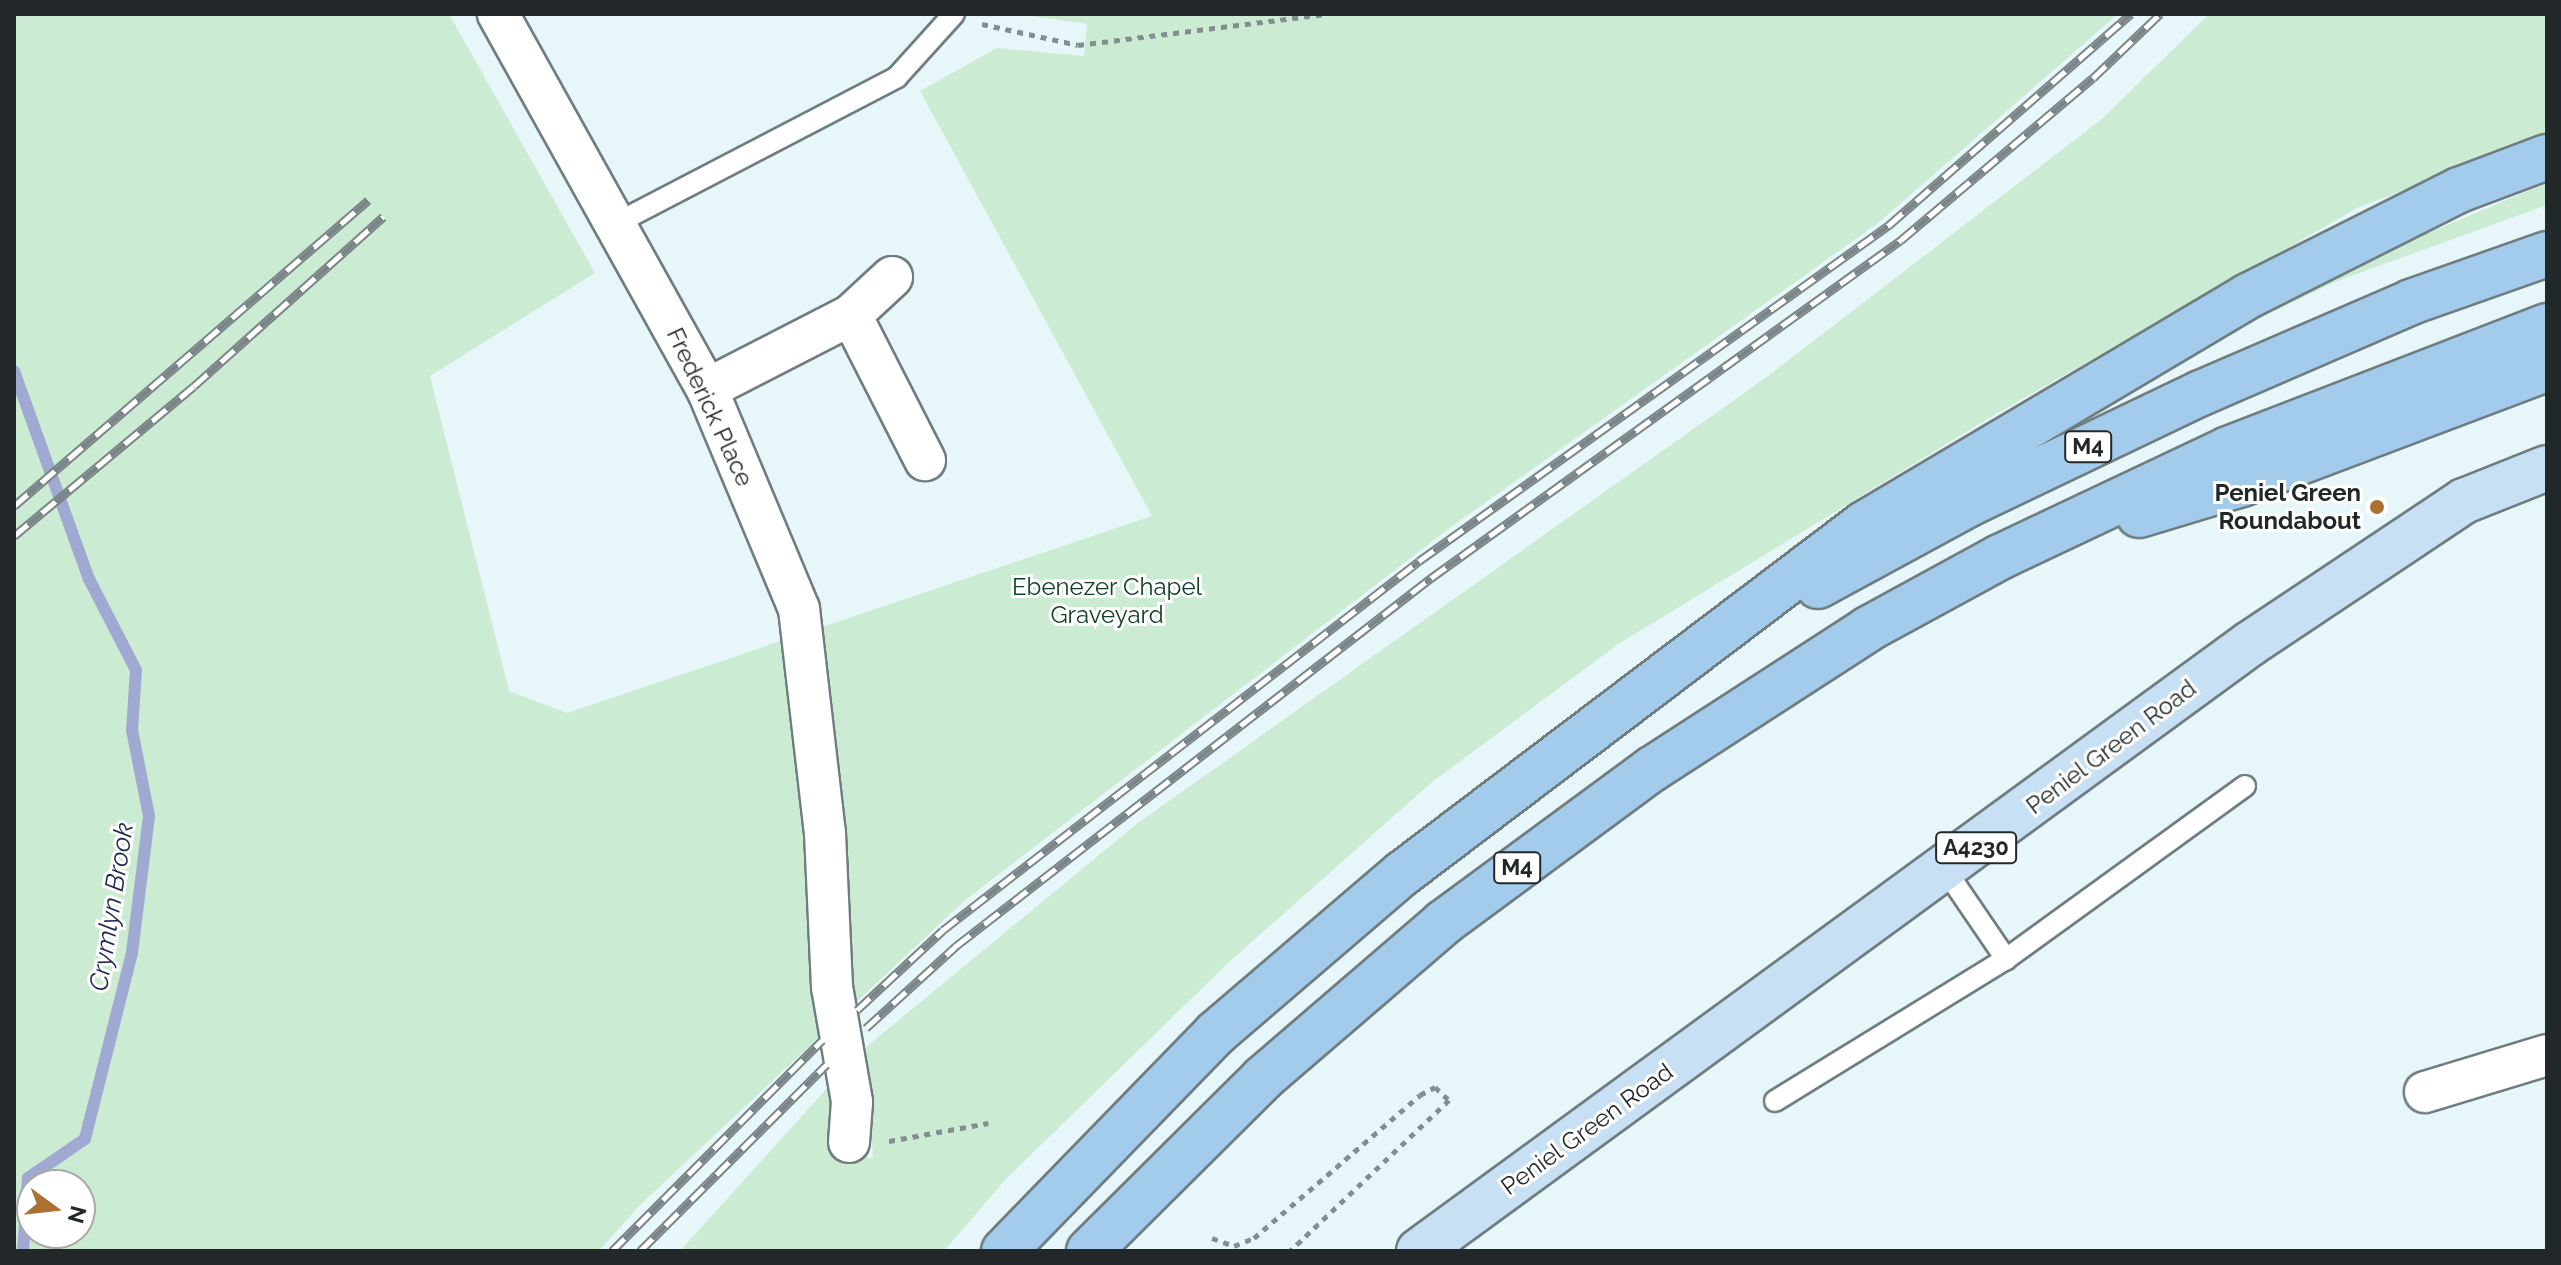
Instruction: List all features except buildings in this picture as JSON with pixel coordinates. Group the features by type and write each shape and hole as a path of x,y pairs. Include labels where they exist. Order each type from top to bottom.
{"highway":[{"name":"M4","path":"1004,1251 1216,1033 1403,873 1864,524 2248,296 2459,190 2547,157"},
{"name":"M4","path":"1651,684 1971,503 2397,308 2547,254"},
{"name":"M4","path":"1089,1251 1263,1078 1443,923 1652,769 1868,629 2000,557 2228,449 2547,326"},
{"name":"M4","path":"2000,557 2242,484 2547,369"}],"main road":[{"name":"Peniel Green Road","path":"1419,1251 1946,871 2251,643 2398,542 2464,501 2547,468"}],"street":[{"name":"Frederick Place","path":"498,14 707,389 799,609 825,833 832,987 852,1102 849,1142"},
{"path":"707,389 851,315 892,277"},
{"path":"851,315 925,460"},
{"path":"2425,1092 2547,1055"}],"lane":[{"path":"615,224 897,77 951,18"},
{"path":"1775,1101 2006,959 2245,786"},
{"path":"1946,871 2006,959"}],"path":[{"path":"951,18 1078,45 1328,14"},
{"path":"1212,1238 1234,1246 1254,1238 1420,1095 1435,1087 1449,1100 1290,1251"},
{"path":"849,1142 875,1144 988,1123"}],"green space":[{"name":"Ebenezer Chapel Graveyard","path":"14,14 449,14 595,273 430,376 509,691 567,713 1152,516 920,91 997,48 1084,56 1087,24 1017,14 2118,14 1878,223 1451,527 964,901 639,1206 599,1251 14,1251"},
{"path":"2209,14 2547,14 2547,136 2359,207 1989,418 1620,643 1432,782 1229,962 1005,1180 944,1251 680,1251 830,1085 830,1155 873,1158 866,1047 1138,823 1768,376 2102,119"},
{"path":"2547,183 2547,205 2337,281 2250,323 2369,258"}],"waterway":[{"name":"Crymlyn Brook","path":"14,371 89,579 136,670 132,730 149,816 132,953 85,1139 28,1178 23,1251"}],"railway":[{"path":"857,1010 943,930 1419,561 1889,225 2131,14"},
{"path":"866,1028 956,946 1431,578 1901,240 2093,78 2160,14"},
{"path":"14,506 368,200"},
{"path":"14,536 194,386 383,217"},
{"path":"612,1251 822,1040"},
{"path":"640,1251 827,1064"}],"place":[{"name":"Peniel Green Roundabout","path":"2377,507"}]}
